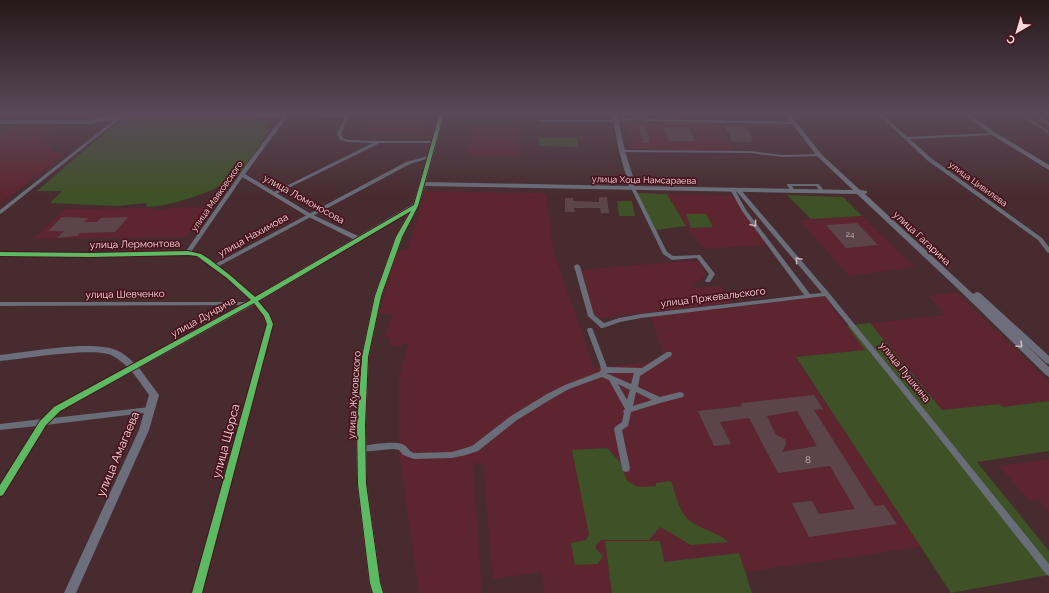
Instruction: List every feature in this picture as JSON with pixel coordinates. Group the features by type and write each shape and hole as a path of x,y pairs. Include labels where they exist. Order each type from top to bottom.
{"street":[{"path":"0,212 90,141"},
{"name":"улица Маяковского","path":"188,253 267,141"},
{"path":"348,141 433,142"},
{"path":"620,141 633,188 665,253 672,258 698,256 712,274 708,281"},
{"name":"улица Гагарина","path":"808,141 819,155 1049,361"},
{"name":"улица Гагарина","path":"814,141 824,154 862,192 1049,373"},
{"name":"улица Цивилева","path":"911,141 929,159 1040,239 1049,252"},
{"path":"1005,141 1049,168"},
{"path":"274,194 379,142"},
{"name":"улица Жуковского","path":"378,593 375,584 362,484 361,425 365,357 378,296 399,237 416,206 433,142"},
{"path":"622,152 750,152 794,156 819,155"},
{"name":"улица Нахимова","path":"215,266 408,163 428,157"},
{"name":"улица Ломоносова","path":"242,175 309,215 358,239"},
{"name":"улица Хоца Намсараева","path":"422,184 736,191 862,192"},
{"path":"736,191 744,210 808,296"},
{"name":"улица Пушкина","path":"736,191 825,291 960,457 1049,571"},
{"name":"улица Дундича","path":"0,492 43,423 58,409 134,368 416,206"},
{"name":"улица Лермонтова","path":"0,254 199,254 215,266 252,301"},
{"name":"улица Пржевальского","path":"577,266 591,316 604,326 619,320 641,316 808,296 825,291"},
{"name":"улица Шевченко","path":"0,304 252,301"},
{"name":"улица Щорса","path":"197,593 270,324 269,317 252,301"},
{"path":"590,330 603,372 611,378 660,400"},
{"name":"улица Амагаева","path":"0,358 94,349 112,352 134,368 154,394 144,430 70,593"},
{"path":"626,468 618,429 625,424 637,375 669,354"},
{"path":"361,449 399,447 414,456 452,455 466,452 475,449 514,418 567,387 603,372 643,371"},
{"path":"611,378 628,409"},
{"path":"628,409 680,395"},
{"path":"0,427 150,410"}],"shaded area":[{"path":"0,141 45,141 55,153 64,154 0,204"},
{"path":"469,141 520,141 518,156 476,156 475,154 467,152"},
{"path":"631,141 728,141 731,148 728,151 633,149"},
{"path":"425,191 541,193 546,195 554,253 594,368 666,360 650,316 824,296 865,350 796,358 921,547 746,572 752,593 544,593 542,572 493,579 483,464 473,463 482,593 419,593 399,453 399,378 408,344 389,346 391,338 385,337 393,314 379,314 396,250 408,249"},
{"path":"640,193 735,196 742,210 767,245 705,249 700,243 697,242 686,226 656,230"},
{"path":"209,207 187,237 33,239 64,209 156,208 156,210 169,208"},
{"path":"862,216 915,267 849,276 799,220"},
{"path":"698,260 706,273 701,281 692,282 694,288 721,286 731,303 594,319 577,270"},
{"path":"956,292 1049,381 1049,401 1003,407 999,404 942,410 870,323 946,315 928,296"},
{"path":"1049,459 1049,512 1038,499 1029,501 999,466"}],"green space":[{"path":"95,141 263,141 239,174 235,177 217,188 205,193 168,204 147,207 146,203 117,206 50,203 62,191 37,191"},
{"path":"539,141 577,141 578,147 540,146"},
{"path":"639,193 667,194 686,226 656,230 637,195"},
{"path":"787,195 843,197 862,216 811,219"},
{"path":"617,201 632,201 635,216 619,216"},
{"path":"686,214 706,214 713,227 691,228"},
{"path":"870,323 942,410 999,404 1003,407 1049,401 1049,451 977,462 1049,551 1049,575 951,593 796,357 865,350 847,326"},
{"path":"607,448 620,462 627,481 638,487 656,486 656,483 671,481 685,516 694,524 718,535 728,542 691,545 660,527 649,540 601,540 596,545 596,549 603,556 598,564 575,565 571,543 586,540 589,534 572,450"},
{"path":"605,541 660,541 664,562 739,553 752,593 612,593"}],"building":[{"path":"642,141 649,141 650,143 643,143"},
{"path":"732,141 751,141 750,142 733,142"},
{"path":"599,197 607,197 609,213 601,213 600,208 574,208 575,212 565,212 565,198 573,198 573,201 599,202"},
{"path":"62,217 88,218 84,222 97,222 101,218 128,217 115,232 80,233 77,236 57,238 64,231 48,231"},
{"path":"857,223 878,245 846,248 826,225"},
{"path":"814,395 823,409 814,410 875,506 884,505 897,524 809,537 792,503 812,501 819,514 855,509 830,466 778,473 749,418 720,422 731,444 714,446 698,411 742,406 741,403","holes":["797,411 817,446 782,452 786,444 785,439 776,435 767,416"]}],"tram line":[{"path":"809,141 822,157 961,285 1049,370"}],"cycle path":[{"path":"378,593 375,583 362,484 361,425 365,357 378,296 399,237 416,206 434,141"},
{"path":"0,492 43,423 57,409 250,303 416,206"},
{"path":"0,254 91,255 188,253 199,255 240,286 260,306 267,316 270,324 197,593"}]}
